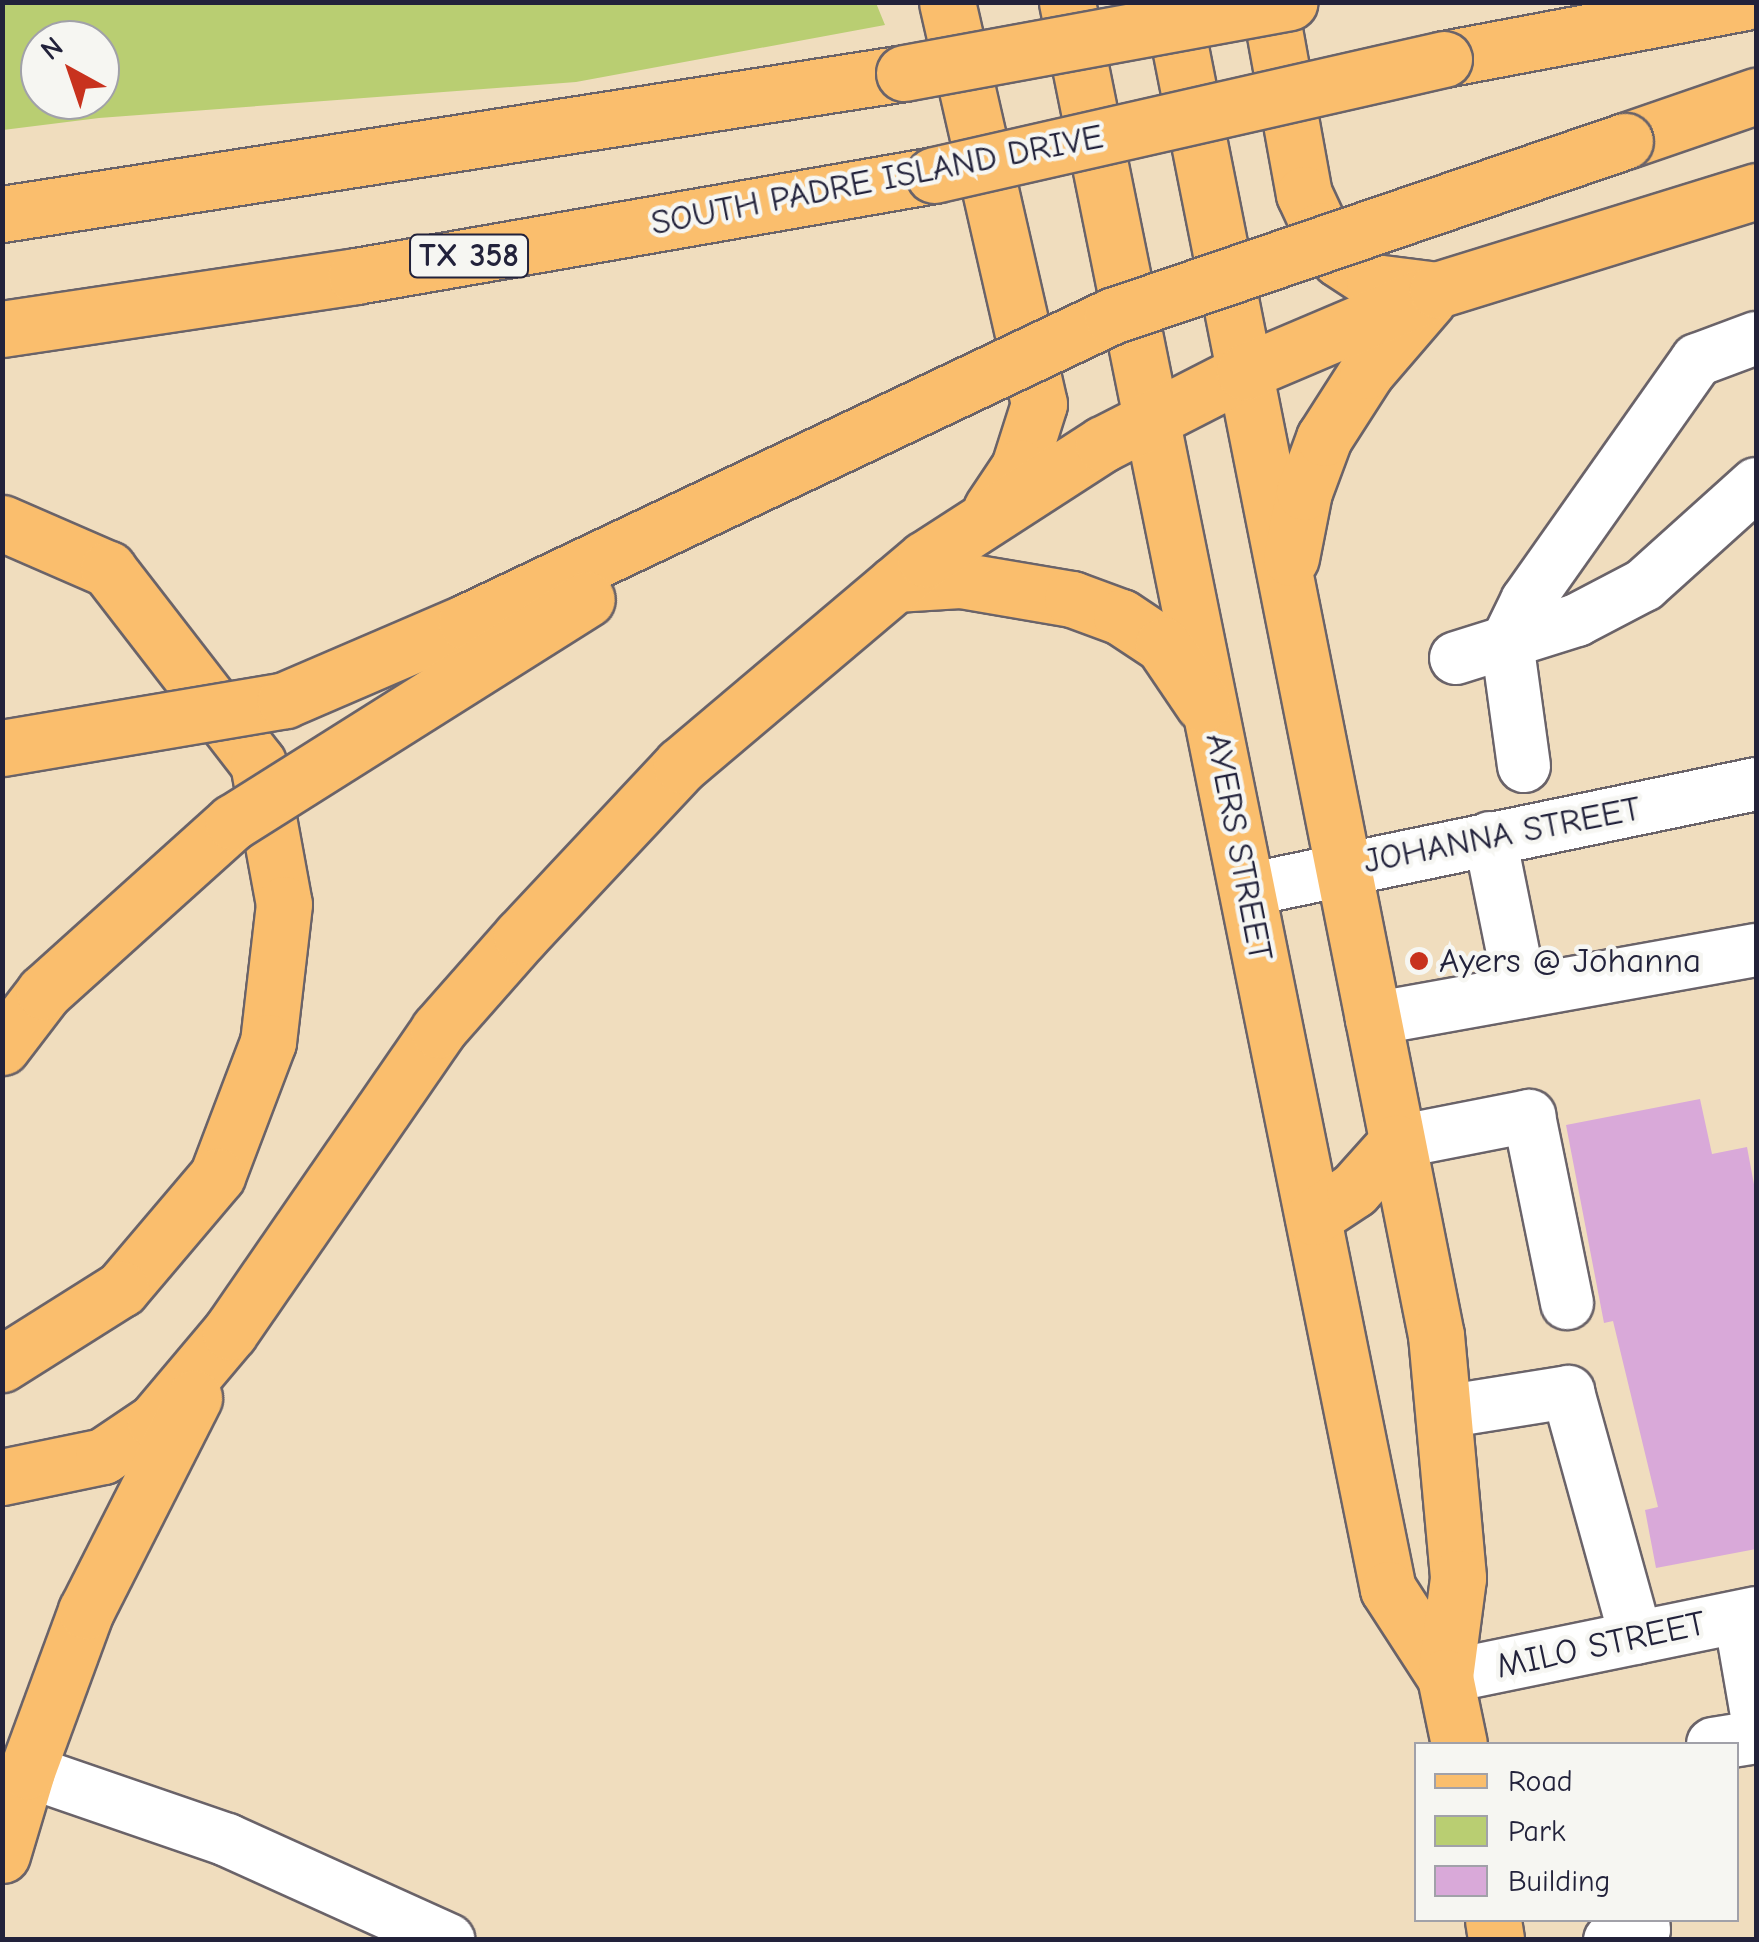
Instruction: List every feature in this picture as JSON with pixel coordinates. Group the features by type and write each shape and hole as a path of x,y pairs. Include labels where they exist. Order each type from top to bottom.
{"main road":[{"path":"947,2 1038,404 1019,467 984,520"},
{"name":"AYERS STREET","path":"1067,2 1388,1589 1446,1677"},
{"name":"AYERS STREET","path":"1171,2 1436,1335 1458,1578 1446,1677 1458,1742"},
{"path":"1269,2 1304,194 1321,230 1339,259 1374,282 1438,290"},
{"path":"2,214 904,73 1290,2"},
{"name":"SOUTH PADRE ISLAND DRIVE","path":"2,328 356,276 934,175 1444,60 1746,2"},
{"path":"2,748 285,700 466,622 1112,316 1756,96"},
{"path":"2,1477 103,1456 155,1422 230,1332 438,1030 682,765 895,584 984,520 1151,417 1244,372 1438,290 1756,191"},
{"path":"1287,580 1304,492 1324,438 1367,371 1438,290"},
{"path":"2,1047 44,992 233,822 452,680 838,448"},
{"path":"2,523 108,569 247,748 258,763 284,904 268,1042 217,1176 121,1289 2,1364"},
{"path":"895,584 960,580 1072,598 1121,617 1163,646 1212,717"},
{"path":"1313,1217 1354,1190 1398,1142"},
{"path":"2,1854 27,1771 86,1611 230,1332"}],"street":[{"path":"1524,766 1508,642 1526,601 1696,360 1756,338"},
{"path":"1456,658 1577,620 1644,585 1756,484"},
{"name":"JOHANNA STREET","path":"1248,890 1756,784"},
{"path":"1490,838 1521,992"},
{"path":"1372,1019 1756,950"},
{"path":"1398,1142 1529,1116 1567,1302"},
{"path":"1442,1412 1568,1392 1636,1638"},
{"path":"1748,1615 1756,1710"},
{"name":"MILO STREET","path":"1446,1677 1748,1615"},
{"path":"1726,1742 1756,1737"},
{"path":"27,1771 227,1840 434,1936"},
{"path":"1610,1940 1644,1930 1643,1922"}],"green space":[{"path":"3,3 876,3 885,25 576,82 120,116 120,20 20,20 20,120 83,120 3,130"}],"building":[{"path":"1700,1099 1712,1154 1747,1147 1756,1195 1756,1549 1656,1568 1645,1510 1658,1507 1613,1321 1604,1323 1566,1125"}],"place":[{"name":"Ayers @ Johanna","path":"1419,961"}]}
